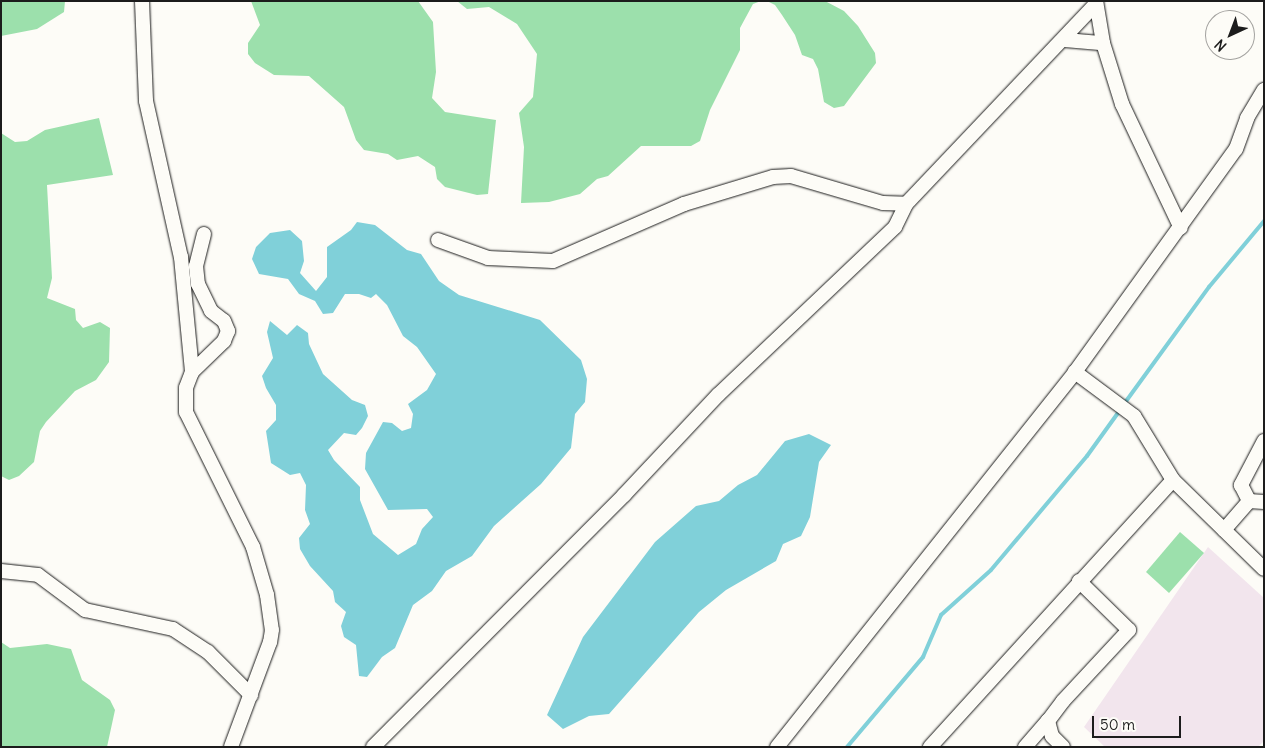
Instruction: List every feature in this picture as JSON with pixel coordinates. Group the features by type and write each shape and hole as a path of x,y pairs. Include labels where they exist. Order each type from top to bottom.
{"street":[{"path":"142,1 146,101 181,257 192,372"},
{"path":"373,747 624,495 718,396 895,227 906,204 1065,40 1096,3"},
{"path":"1096,3 1103,43 1122,104 1180,228"},
{"path":"1065,40 1103,43"},
{"path":"777,747 1075,372 1236,149 1247,118 1264,90"},
{"path":"438,240 488,258 553,261 684,204 773,177 791,176 883,203 906,204"},
{"path":"204,234 196,266 198,284 211,310 224,321 228,331 224,341 192,372 186,388 186,412 253,547 267,594 270,642 232,747"},
{"path":"1075,372 1134,416 1173,480 1264,569"},
{"path":"1249,501 1241,485 1264,441"},
{"path":"930,747 1079,581 1173,480"},
{"path":"1224,530 1249,501"},
{"path":"1249,501 1264,502"},
{"path":"1,571 38,575 85,610 173,629 208,652 251,695"},
{"path":"1025,747 1063,701 1129,630 1079,581"},
{"path":"1048,721 1051,741 1063,747"}],"shaded area":[{"path":"1208,547 1264,598 1264,741 1258,747 1105,747 1084,727"}],"green space":[{"path":"1,1 65,1 64,12 37,29 1,36"},
{"path":"251,1 418,1 433,22 436,72 432,98 445,112 496,120 488,194 477,195 445,187 437,179 435,167 418,156 397,160 388,154 364,150 356,140 344,107 309,76 274,75 255,63 248,54 248,43 260,25"},
{"path":"457,1 761,1 753,4 740,28 740,50 710,110 700,141 691,146 641,146 608,176 597,179 580,194 549,202 521,203 524,147 519,113 533,97 537,54 517,24 489,7 467,9"},
{"path":"767,1 825,1 844,11 858,26 875,53 876,63 844,106 834,108 824,102 818,69 813,59 802,55 795,35 775,5"},
{"path":"99,118 113,175 47,185 52,278 47,298 75,309 76,320 83,328 100,322 110,328 109,362 96,380 75,391 46,422 40,431 34,462 19,476 9,480 1,476 1,133 15,142 27,141 45,130"},
{"path":"1180,532 1204,553 1169,593 1146,572"},
{"path":"1,642 10,648 47,644 71,649 82,680 110,700 115,710 107,747 1,747"}],"water":[{"path":"357,222 375,225 407,250 421,254 439,281 459,295 540,320 581,360 587,379 585,402 575,414 571,448 541,484 494,526 472,556 446,571 432,591 413,605 395,648 382,657 367,677 359,676 356,645 344,637 341,626 346,612 335,602 333,591 310,566 300,549 299,538 310,524 305,510 306,485 300,473 290,475 271,463 266,431 276,420 276,405 266,388 262,376 273,358 267,332 270,321 287,335 297,325 308,333 309,344 323,374 352,400 365,405 368,416 362,428 356,435 344,433 328,450 334,460 360,487 360,500 373,534 398,555 416,544 422,529 433,517 427,509 388,510 365,469 366,453 383,422 392,423 402,431 411,428 413,414 408,404 427,390 436,374 417,347 403,336 387,305 376,294 371,298 359,294 345,294 333,313 323,314 315,301 299,294 288,279 259,274 252,259 256,247 270,233 290,230 302,241 304,261 300,273 316,291 327,277 327,247 351,230"},
{"path":"809,434 831,445 819,462 810,517 801,536 783,544 776,561 726,590 699,612 609,714 589,716 563,729 547,715 583,637 655,542 696,506 719,501 738,485 757,475 785,441"}],"waterway":[{"path":"1124,404 1209,287 1264,221"},
{"path":"847,747 923,657 941,615 991,570 1087,456 1120,410"}]}
